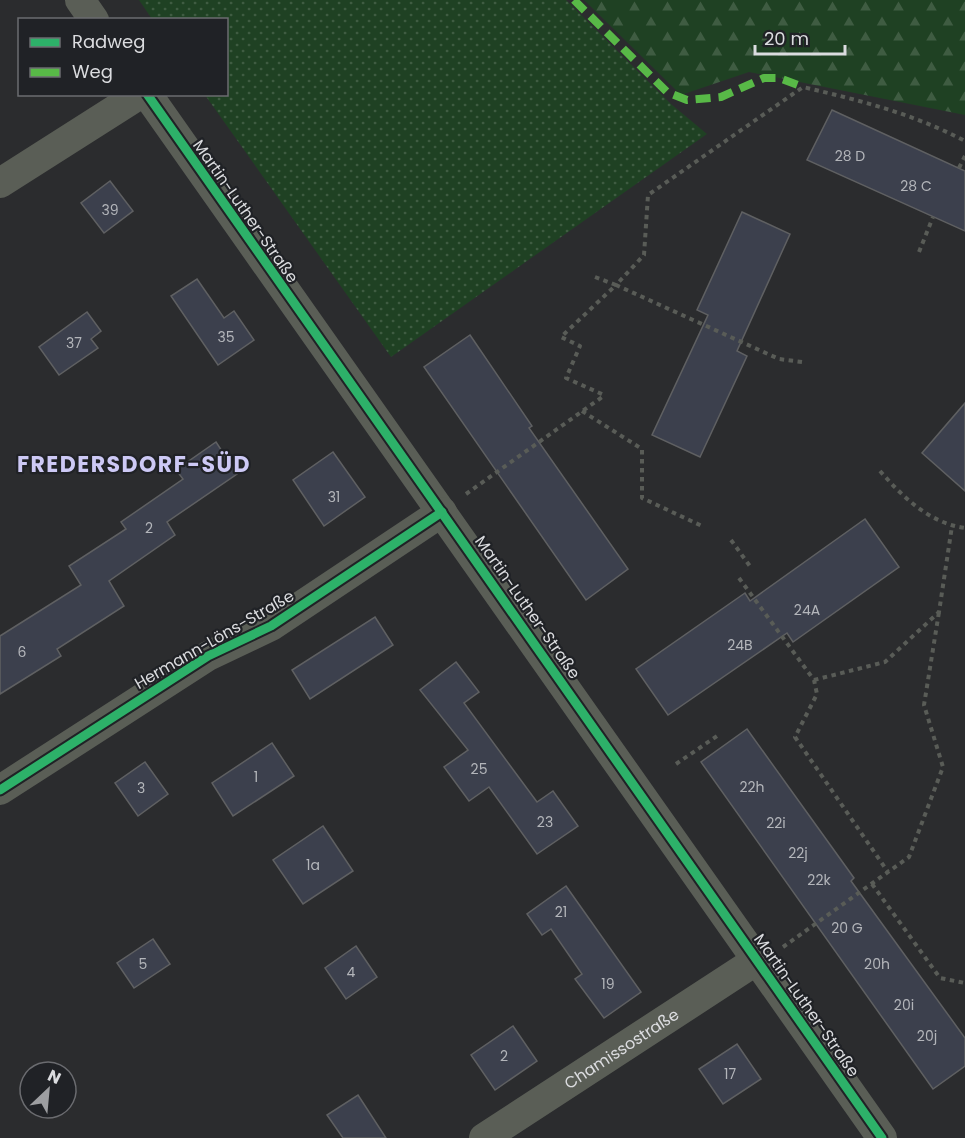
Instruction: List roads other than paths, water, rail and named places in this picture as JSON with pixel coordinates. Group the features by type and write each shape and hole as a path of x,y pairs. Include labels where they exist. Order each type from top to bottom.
{"street":[{"path":"80,0 93,18"},
{"path":"0,183 137,96"},
{"name":"Martin-Luther-Straße","path":"148,96 882,1138"},
{"name":"Hermann-Löns-Straße","path":"0,790 208,656 271,626 442,512"},
{"name":"Chamissostraße","path":"484,1138 759,962"}],"district":[{"name":"FREDERSDORF-SÜD","path":"134,464"}]}
